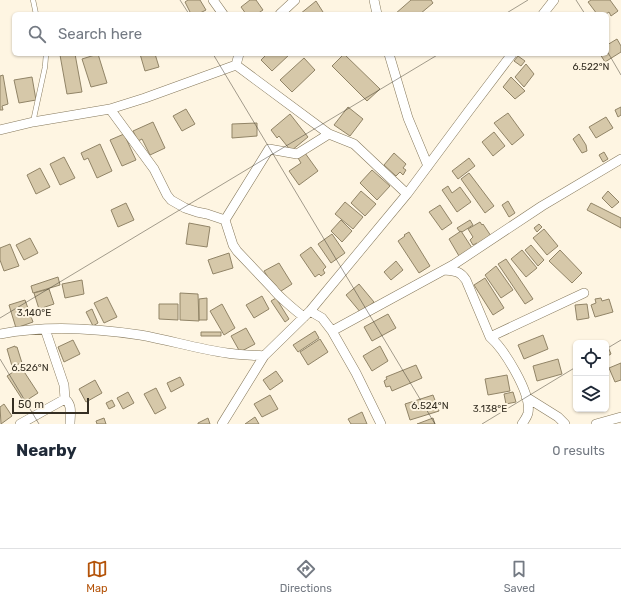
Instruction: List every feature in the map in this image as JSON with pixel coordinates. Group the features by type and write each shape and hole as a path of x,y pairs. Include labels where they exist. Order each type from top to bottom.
{"street":[{"path":"213,0 222,12"},
{"path":"282,12 295,0"},
{"path":"374,0 377,12"},
{"path":"545,12 554,0"},
{"path":"236,65 238,56"},
{"path":"390,56 408,118 428,166"},
{"path":"222,424 264,356 307,314 408,194 510,56"},
{"path":"0,130 33,122 110,109 146,98 236,65"},
{"path":"236,65 329,134 354,144 408,194"},
{"path":"110,109 154,169 171,200 185,208 225,220"},
{"path":"329,134 296,154 269,149 225,220 233,245 237,251 277,294 307,314 322,318 332,331 356,372 381,424"},
{"path":"332,331 445,270 542,206 621,159"},
{"path":"445,270 458,271 463,277 490,337 498,344 513,367 526,397 528,414 522,424"},
{"path":"490,337 584,293"},
{"path":"0,334 21,330 45,329 104,330 141,335 227,353 264,356"},
{"path":"45,329 64,385 65,398 70,406 70,424"},
{"path":"526,397 558,417 565,424"},
{"path":"20,424 65,398"},
{"path":"596,424 621,417"}],"lane":[{"path":"33,0 36,12"},
{"path":"33,122 45,67 46,56"}],"building":[{"path":"188,0 200,0 206,10 202,12 190,12 185,2"},
{"path":"250,0 256,0 263,10 260,12 245,12 241,7"},
{"path":"411,0 431,0 433,3 422,12 397,12"},
{"path":"591,0 610,0 618,11 611,16 609,12 596,12 588,2"},
{"path":"316,1 323,12 302,12"},
{"path":"617,39 621,46 621,52 605,62 601,56 609,56 609,44"},
{"path":"60,56 75,56 82,92 67,94"},
{"path":"92,56 99,56 107,83 91,87 82,59"},
{"path":"141,56 156,56 159,67 145,71"},
{"path":"265,56 288,56 272,71 261,60"},
{"path":"342,56 346,56 380,89 367,101 332,66"},
{"path":"518,56 525,61 521,66 514,61"},
{"path":"304,58 315,70 292,92 280,80"},
{"path":"526,64 534,74 524,87 515,77"},
{"path":"3,75 8,104 2,106 3,110 0,110 0,76"},
{"path":"32,77 36,100 19,103 14,80"},
{"path":"511,77 525,91 515,99 503,87"},
{"path":"348,107 363,119 350,136 334,125"},
{"path":"621,107 621,115 618,117 615,110"},
{"path":"186,109 195,124 182,131 173,116"},
{"path":"508,113 524,135 512,145 494,123"},
{"path":"290,114 308,137 291,151 279,136 277,138 271,130"},
{"path":"606,117 613,128 596,138 589,127"},
{"path":"153,122 165,148 150,155 142,139 138,141 133,131"},
{"path":"257,123 257,136 232,138 232,124"},
{"path":"494,132 505,146 493,156 482,142"},
{"path":"124,134 136,160 122,166 110,140"},
{"path":"579,134 586,145 587,151 582,153 573,139"},
{"path":"100,144 112,171 97,178 88,158 84,160 81,153"},
{"path":"604,152 608,159 603,162 599,155"},
{"path":"305,153 318,171 299,185 289,171 301,163 298,158"},
{"path":"394,153 406,164 403,168 406,170 403,175 400,172 396,176 384,165"},
{"path":"64,157 75,178 60,185 50,164"},
{"path":"469,158 475,166 458,179 452,171"},
{"path":"40,168 50,187 36,194 27,175"},
{"path":"372,170 390,186 377,200 360,183"},
{"path":"469,173 494,206 485,213 461,179"},
{"path":"448,186 452,193 460,187 471,202 457,212 442,190"},
{"path":"361,191 376,204 365,216 351,203"},
{"path":"608,191 619,202 612,208 602,198"},
{"path":"508,201 515,213 509,217 502,205"},
{"path":"345,202 363,217 353,229 335,214"},
{"path":"126,203 134,220 118,227 111,210"},
{"path":"591,203 621,218 621,228 587,210"},
{"path":"440,205 452,223 442,230 429,212"},
{"path":"341,220 352,231 342,242 331,231"},
{"path":"470,220 473,225 460,232 457,228"},
{"path":"480,222 491,236 479,245 477,243 473,245 470,240 473,237 468,229"},
{"path":"189,223 210,227 207,247 186,244"},
{"path":"539,224 542,227 537,232 534,228"},
{"path":"544,229 558,246 547,255 533,238"},
{"path":"461,231 472,248 459,256 449,239"},
{"path":"409,232 430,266 419,273 398,241"},
{"path":"332,234 345,253 331,263 318,244"},
{"path":"30,238 38,253 24,260 16,245"},
{"path":"10,244 19,266 4,271 0,260 0,248"},
{"path":"531,245 544,260 538,266 525,250"},
{"path":"311,247 326,267 323,270 325,273 321,276 319,274 315,277 300,255"},
{"path":"522,250 537,268 526,277 511,259"},
{"path":"560,250 582,273 572,283 549,261"},
{"path":"229,253 233,268 213,274 208,260"},
{"path":"506,259 533,299 525,304 498,264"},
{"path":"396,261 403,270 391,280 384,272"},
{"path":"279,263 292,284 278,293 264,271"},
{"path":"496,266 513,290 501,298 485,275"},
{"path":"58,277 60,285 33,293 31,286"},
{"path":"485,278 504,308 493,315 474,285"},
{"path":"82,280 84,294 65,298 62,284"},
{"path":"359,284 374,302 361,313 346,295"},
{"path":"49,289 54,304 39,309 34,293"},
{"path":"180,293 198,294 199,321 180,320"},
{"path":"262,296 269,309 254,318 246,305"},
{"path":"107,297 117,317 104,323 94,303"},
{"path":"207,298 207,320 199,320 199,299"},
{"path":"276,298 289,319 285,322 271,301"},
{"path":"601,298 602,301 609,299 613,312 595,317 591,305 596,303 595,299"},
{"path":"25,300 33,322 16,328 9,305"},
{"path":"159,304 178,304 178,320 159,319"},
{"path":"222,304 235,328 224,335 210,311"},
{"path":"587,304 589,318 577,320 575,305"},
{"path":"92,309 98,323 93,326 86,312"},
{"path":"388,314 396,328 372,341 364,327"},
{"path":"246,328 255,344 240,352 231,336"},
{"path":"315,331 319,338 298,352 293,345"},
{"path":"201,332 221,332 221,336 201,336"},
{"path":"543,335 548,349 524,359 518,345"},
{"path":"320,339 328,352 308,365 300,352"},
{"path":"73,340 80,354 64,362 58,347"},
{"path":"15,346 17,347 22,363 12,366 7,349"},
{"path":"380,346 388,361 372,371 363,356"},
{"path":"558,359 562,374 537,381 533,366"},
{"path":"621,363 621,380 615,382 609,368"},
{"path":"416,365 422,378 392,391 390,386 386,387 384,381 387,379 386,377"},
{"path":"21,367 38,393 24,402 7,376"},
{"path":"276,371 283,381 270,390 263,380"},
{"path":"507,375 510,391 488,395 485,379"},
{"path":"180,377 184,385 171,392 167,383"},
{"path":"95,380 102,393 86,402 79,389"},
{"path":"156,388 166,408 155,414 144,394"},
{"path":"128,392 134,403 123,409 117,398"},
{"path":"513,392 516,402 506,404 504,394"},
{"path":"270,395 278,409 262,417 254,404"},
{"path":"433,395 439,411 410,420 405,404"},
{"path":"112,400 115,406 109,409 106,403"},
{"path":"4,404 12,416 1,424 0,407"},
{"path":"362,412 367,424 351,424 348,419"},
{"path":"255,417 259,424 245,424"},
{"path":"104,418 106,424 97,424 96,421"},
{"path":"208,418 210,424 198,424 198,423"},
{"path":"433,418 435,424 417,424"}]}
